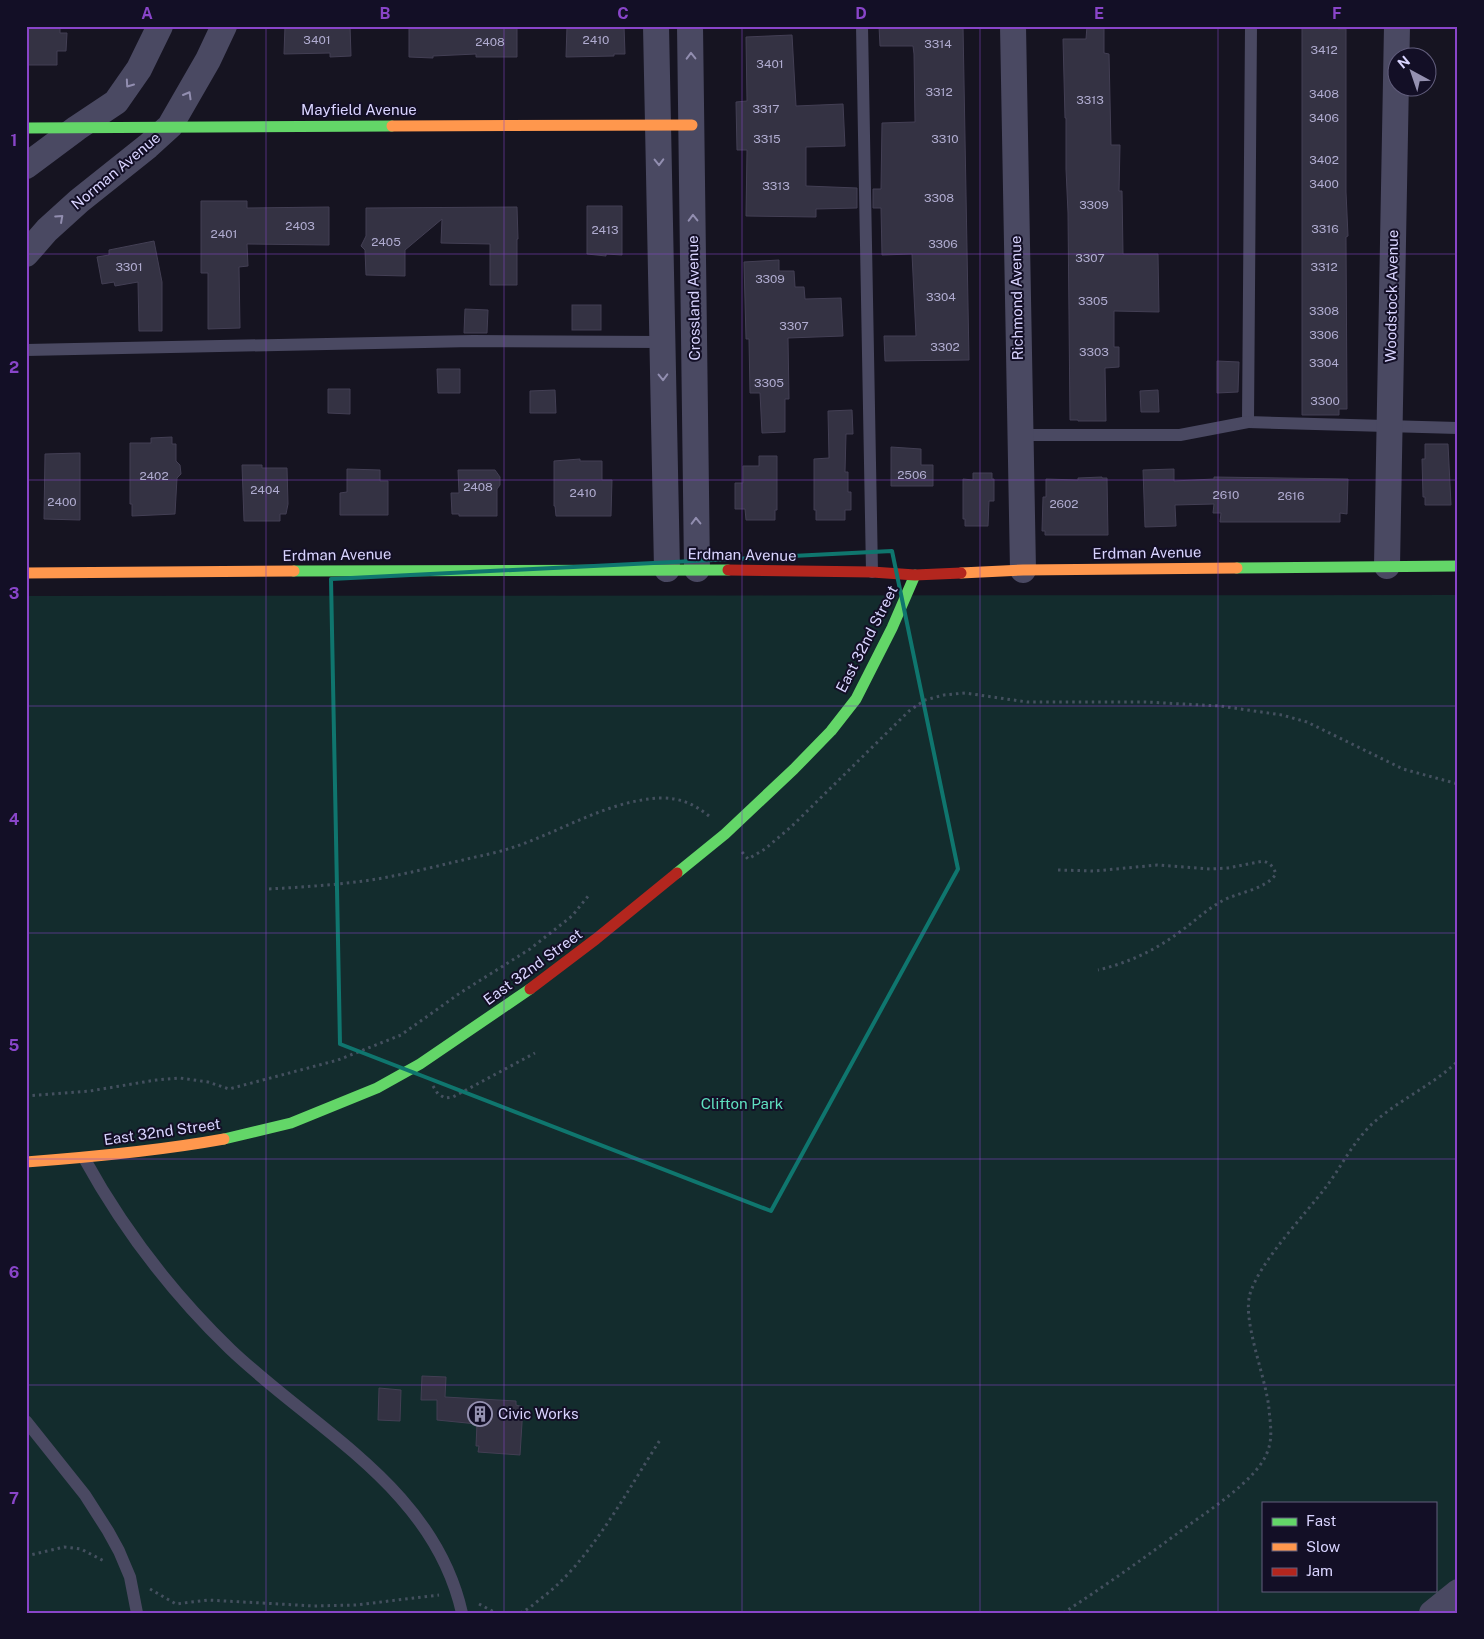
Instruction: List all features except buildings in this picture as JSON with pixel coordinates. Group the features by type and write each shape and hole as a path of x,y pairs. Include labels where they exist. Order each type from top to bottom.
{"street":[{"path":"26,166 116,102 139,69 160,26"},
{"name":"Norman Avenue","path":"26,254 47,230 79,201 170,126 208,60 224,26"},
{"path":"656,26 667,569"},
{"name":"Crossland Avenue","path":"690,26 697,570"},
{"name":"Richmond Avenue","path":"1013,26 1023,570"},
{"name":"Woodstock Avenue","path":"1387,566 1397,26"},
{"name":"Mayfield Avenue","path":"26,128 692,125"},
{"name":"Erdman Avenue","path":"26,573 667,569 872,572 915,575 1023,570 1458,566"},
{"name":"East 32nd Street","path":"26,1162 84,1158 173,1148 240,1136 291,1122 336,1106 420,1064 515,1001 596,939 725,834 800,762 831,731 856,699 892,628 915,575"},
{"path":"1432,1613 1458,1592"}],"lane":[{"path":"862,26 872,572"},
{"path":"1248,422 1250,26"},
{"path":"26,350 473,341 662,342"},
{"path":"1020,434 1180,434 1248,422 1458,428"},
{"path":"84,1158 105,1198 135,1241 205,1324 254,1371 368,1465 398,1493 423,1525 437,1547 450,1574 462,1613"},
{"path":"26,1421 85,1495 120,1551 130,1577 138,1613"}],"path":[{"path":"269,889 321,886 372,880 424,870 511,848 601,811 660,798 680,799 696,806 712,818 748,859 792,826 909,711 925,700 944,695 965,693 1027,702 1146,702 1220,706 1282,715 1307,722 1403,769 1458,784"},
{"path":"1058,870 1095,871 1157,865 1210,869 1228,868 1263,861 1268,862 1274,867 1276,874 1272,879 1222,901 1164,943 1119,965 1098,970"},
{"path":"26,1096 180,1078 208,1082 229,1089 338,1060 401,1035 460,993 530,949 572,916 589,895"},
{"path":"401,1035 438,1094 445,1098 453,1097 468,1090 535,1053"},
{"path":"1063,1613 1106,1586 1214,1506 1242,1485 1258,1468 1268,1450 1271,1430 1268,1394 1248,1313 1249,1295 1256,1277 1327,1186 1355,1143 1370,1126 1458,1060"},
{"path":"523,1612 548,1594 574,1568 598,1536 660,1440"},
{"path":"26,1556 64,1547 81,1549 104,1562"},
{"path":"176,1604 208,1600 314,1606 356,1605 442,1595 478,1604 496,1613"}],"highlighted area":[{"path":"892,551 958,869 771,1211 340,1044 331,579"}],"green space":[{"name":"Clifton Park","path":"1458,595 1458,1613 26,1613 26,596"}],"traffic: fast":[{"path":"26,128 392,126"},
{"path":"1237,568 1458,566"},
{"path":"294,571 728,570"},
{"path":"677,873 725,834 831,731 856,699 892,628 915,575"},
{"path":"224,1139 291,1123 377,1088 420,1064 530,989"}],"traffic: slow":[{"path":"392,126 692,125"},
{"path":"961,573 1023,570 1237,568"},
{"path":"26,573 294,571"},
{"path":"26,1162 125,1153 224,1139"}],"traffic: jam":[{"path":"728,570 872,572 915,575 961,573"},
{"path":"530,989 596,939 677,873"}],"place":[{"name":"Civic Works","path":"480,1414"}]}
